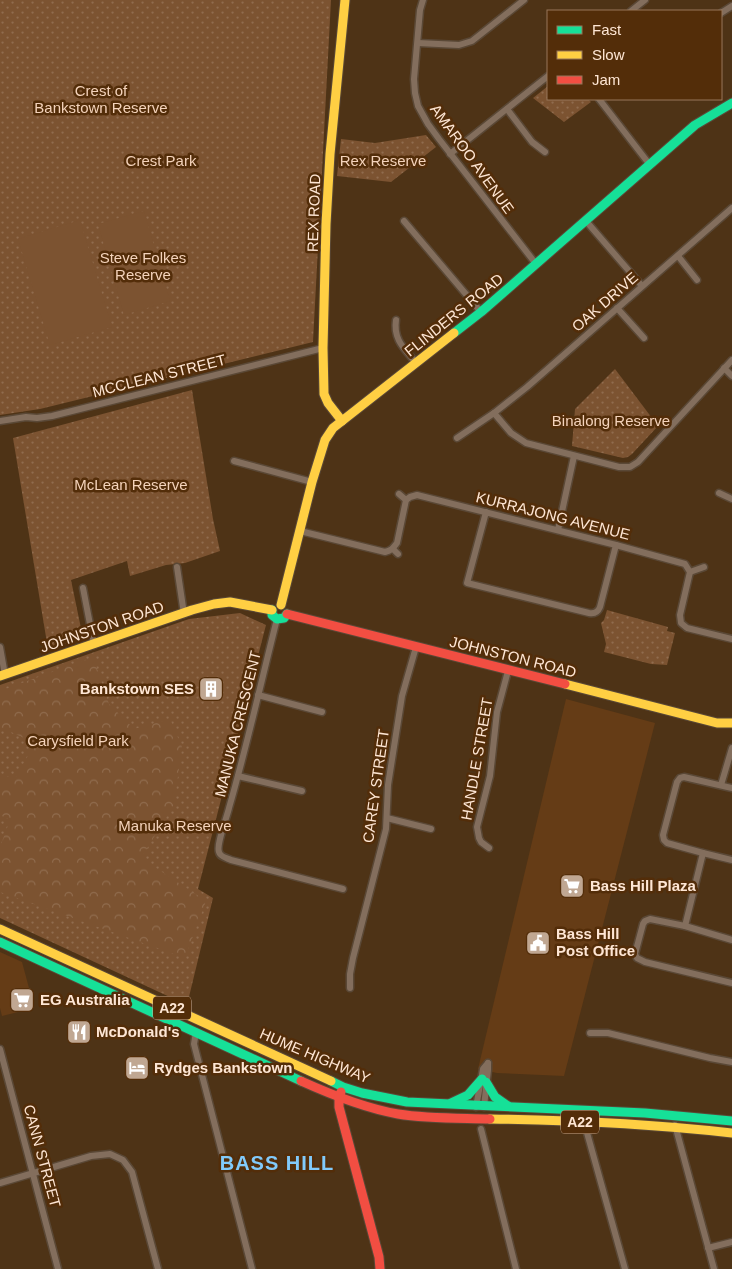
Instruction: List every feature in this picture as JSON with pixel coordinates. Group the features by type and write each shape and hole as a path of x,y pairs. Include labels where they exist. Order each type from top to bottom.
{"main road":[{"name":"REX ROAD","path":"342,421 328,403 324,394 323,348 330,154 345,0"},
{"name":"FLINDERS ROAD","path":"281,604 312,482 325,440 333,428 481,312 695,125 732,103"},
{"name":"JOHNSTON ROAD","path":"2,675 214,604 230,602 272,610"},
{"path":"281,604 287,609 287,614 284,618 277,619 272,615 272,610 274,606 281,604"},
{"name":"JOHNSTON ROAD","path":"287,614 717,723 732,723"},
{"name":"HUME HIGHWAY","path":"0,929 343,1087 362,1093 407,1102 675,1115 732,1121"},
{"name":"HUME HIGHWAY","path":"0,942 339,1097 378,1109 435,1117 584,1122 675,1127 732,1133"},
{"path":"447,1104 468,1095 484,1081 495,1097 510,1107"},
{"path":"343,1087 339,1097 339,1107 379,1256 380,1269"}],"street":[{"name":"AMAROO AVENUE","path":"423,0 420,10 414,79 414,93 418,106 428,124 450,154 536,264"},
{"path":"418,43 459,46 472,41 524,0"},
{"path":"632,10 645,0"},
{"path":"450,154 547,77"},
{"path":"600,100 650,165"},
{"path":"507,109 532,142 545,152"},
{"name":"OAK DRIVE","path":"457,438 494,413 527,387 732,208"},
{"path":"404,221 481,312"},
{"path":"586,221 642,286"},
{"path":"678,256 697,280"},
{"path":"618,308 644,338"},
{"path":"396,320 396,335 416,363"},
{"name":"MCCLEAN STREET","path":"0,421 52,416 323,348"},
{"path":"494,413 511,433 526,443 631,470 732,360"},
{"path":"724,368 732,376"},
{"path":"558,530 574,456"},
{"path":"234,461 312,482"},
{"path":"719,493 732,499"},
{"path":"300,531 385,552 393,549 397,542 406,500 399,494"},
{"name":"KURRAJONG AVENUE","path":"406,500 417,495 558,530 685,564 690,572"},
{"path":"486,512 467,583 589,614 594,613 600,607 616,545"},
{"path":"393,549 398,554"},
{"path":"177,567 184,614"},
{"path":"704,567 690,572 680,620 682,625 687,628 732,639"},
{"path":"83,588 94,645"},
{"name":"MANUKA CRESCENT","path":"277,619 218,850 221,856 231,860 343,889"},
{"path":"0,647 2,675"},
{"name":"CAREY STREET","path":"350,988 353,958 386,829 388,785 402,696 416,647"},
{"name":"HANDLE STREET","path":"489,848 481,842 477,827 490,776 498,712 508,671"},
{"path":"258,695 322,712"},
{"path":"720,785 732,748"},
{"path":"238,776 302,791"},
{"path":"732,788 684,777 680,778 677,782 663,835 667,843 732,860"},
{"path":"387,818 431,829"},
{"path":"685,926 703,853"},
{"path":"732,940 650,918 643,924 635,954 637,958 645,962 732,983"},
{"path":"196,1032 194,1044 197,1059 252,1269"},
{"path":"590,1033 608,1033 732,1062"},
{"name":"CANN STREET","path":"0,1049 58,1269"},
{"path":"480,1118 484,1081"},
{"path":"675,1115 675,1127 714,1269"},
{"path":"584,1122 625,1269"},
{"path":"481,1129 516,1269"},
{"path":"0,1182 92,1156 110,1154 123,1160 132,1172 158,1269"},
{"path":"708,1248 732,1242"}],"shaded area":[{"path":"566,699 655,723 564,1076 497,1073 478,1069"},
{"path":"0,952 22,962 29,988 13,993 18,1012 2,1016 0,1008"}],"green space":[{"name":"Crest Park","path":"0,0 331,0 313,342 40,409 0,415"},
{"path":"547,87 547,100 589,100 591,102 564,122 533,98"},
{"name":"Rex Reserve","path":"426,135 436,147 391,182 337,176 341,139 375,143"},
{"name":"Steve Folkes Reserve","path":"144,211 170,301 124,315 98,224"},
{"path":"80,220 112,327 50,345 18,239"},
{"name":"Binalong Reserve","path":"615,369 658,426 632,454 623,458 572,446 575,409"},
{"name":"McLean Reserve","path":"192,390 220,551 185,563 166,565 130,576 127,561 71,580 83,638 48,649 13,438"},
{"path":"607,610 668,627 667,631 675,633 667,665 651,664 604,652 606,644 601,623"},
{"name":"Carysfield Park","path":"240,613 266,625 198,889 213,898 187,1005 0,918 0,685 189,619"},
{"name":"Carysfield Park","path":"93,657 109,704 134,729 170,719 182,747 174,805 141,858 206,901 185,958 0,892 0,847 10,820 0,815 0,774 15,779 35,743 0,727 0,691"}],"traffic: fast":[{"path":"454,333 481,312 695,125 732,103"},
{"path":"272,610 272,615 277,619 284,618 287,614"},
{"path":"0,942 301,1081"},
{"path":"451,1103 468,1095 482,1079"},
{"path":"331,1081 362,1093 407,1102 645,1113 732,1121"},
{"path":"486,1082 495,1097 508,1106"}],"traffic: slow":[{"path":"342,421 328,403 324,394 323,348 330,154 345,0"},
{"path":"281,605 312,482 325,440 333,428 454,333"},
{"path":"0,676 214,604 230,602 272,610"},
{"path":"565,684 717,723 732,723"},
{"path":"0,929 331,1081"},
{"path":"490,1119 611,1123 732,1133"}],"traffic: jam":[{"path":"287,614 565,684"},
{"path":"301,1081 348,1100 398,1114 433,1118 490,1119"},
{"path":"341,1092 339,1107 379,1257 380,1269"}],"place":[{"name":"Bankstown SES","path":"211,689"},
{"name":"Bass Hill Plaza","path":"572,886"},
{"name":"Bass Hill Post Office","path":"538,943"},
{"name":"EG Australia","path":"22,1000"},
{"name":"McDonald's","path":"79,1032"},
{"name":"Rydges Bankstown","path":"137,1068"}],"district":[{"name":"BASS HILL","path":"277,1163"}],"park label":[{"name":"Crest of Bankstown Reserve","path":"101,100"},
{"name":"Manuka Reserve","path":"175,826"}]}
